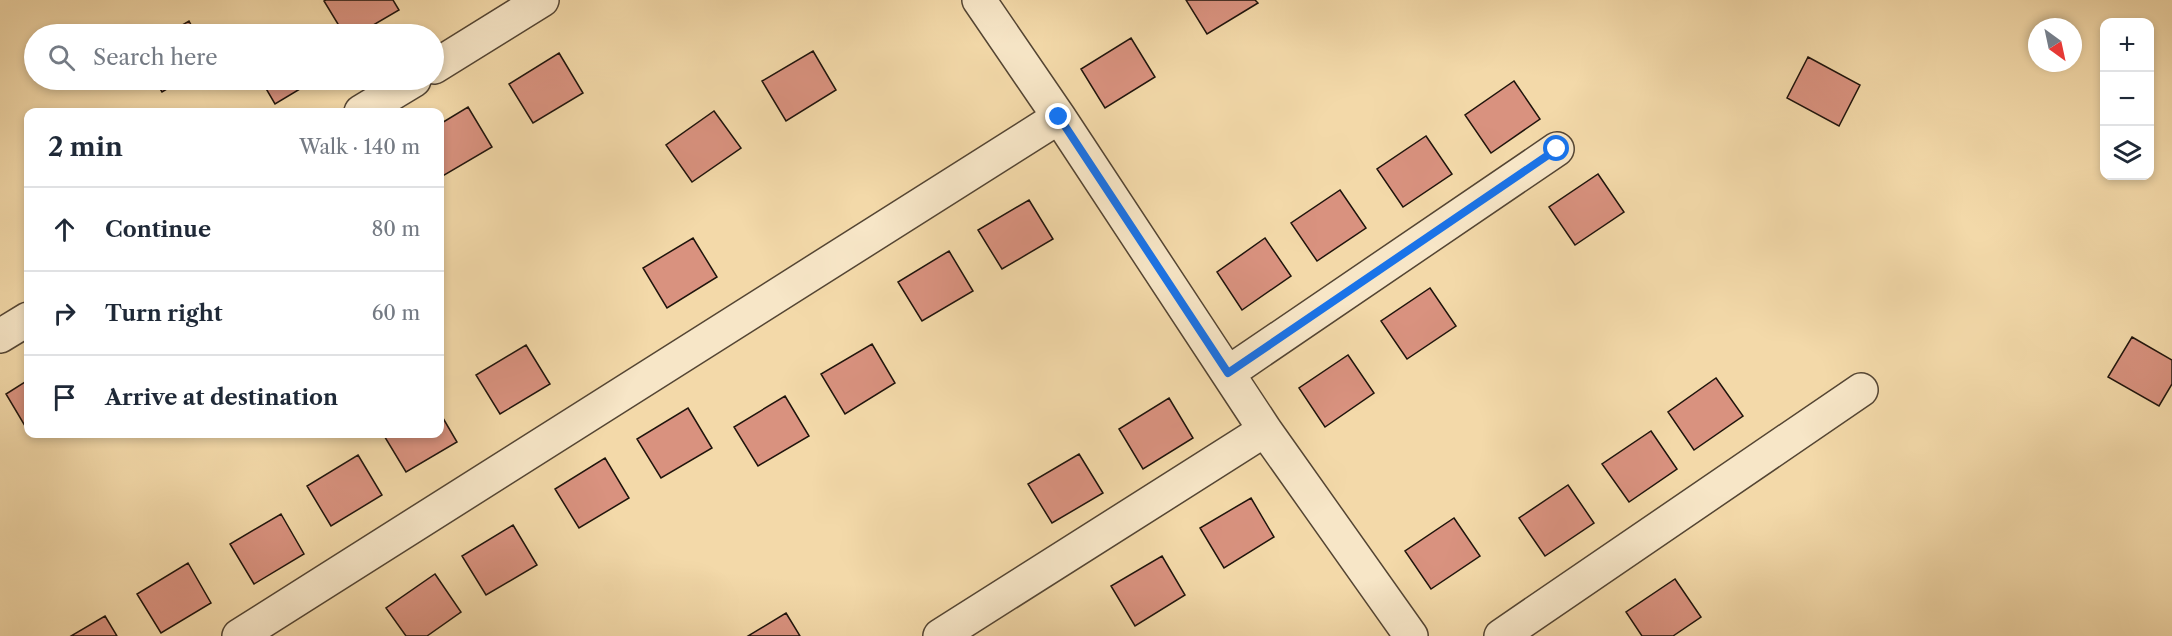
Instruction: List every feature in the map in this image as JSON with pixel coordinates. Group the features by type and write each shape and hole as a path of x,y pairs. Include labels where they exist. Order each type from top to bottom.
{"street":[{"path":"444,61 542,0"},
{"path":"979,0 1059,117 1264,430 1411,636"},
{"path":"368,108 397,90"},
{"path":"239,636 1059,117"},
{"path":"1228,373 1557,149"},
{"path":"0,336 24,321"},
{"path":"1501,636 1861,390"},
{"path":"940,636 1264,430"}],"building":[{"path":"393,0 399,10 375,24 338,24 324,1"},
{"path":"1186,0 1255,0 1258,3 1207,34"},
{"path":"1131,38 1155,77 1105,108 1081,69"},
{"path":"813,51 836,90 786,121 762,81"},
{"path":"559,53 583,93 533,123 509,84"},
{"path":"1808,57 1860,85 1839,126 1787,98"},
{"path":"1514,81 1540,119 1491,153 1465,115"},
{"path":"267,90 298,90 275,104"},
{"path":"468,107 492,147 444,175 444,122"},
{"path":"714,111 741,148 692,182 666,145"},
{"path":"1426,136 1452,174 1403,207 1377,169"},
{"path":"1598,174 1624,212 1575,245 1549,207"},
{"path":"1340,190 1366,228 1317,261 1291,223"},
{"path":"1029,200 1053,239 1002,269 978,230"},
{"path":"693,238 717,277 667,308 643,268"},
{"path":"1265,238 1291,276 1242,310 1217,272"},
{"path":"949,251 973,291 922,321 898,282"},
{"path":"1430,288 1456,326 1407,359 1381,321"},
{"path":"2132,337 2172,360 2172,384 2159,406 2108,377"},
{"path":"872,344 895,383 845,414 821,374"},
{"path":"526,345 550,384 500,414 476,375"},
{"path":"1348,355 1374,393 1325,427 1299,388"},
{"path":"1716,378 1743,416 1694,450 1668,412"},
{"path":"24,383 24,424 6,394"},
{"path":"785,396 809,436 758,466 734,427"},
{"path":"1169,398 1193,438 1143,469 1119,429"},
{"path":"688,408 712,448 661,478 637,439"},
{"path":"444,420 457,442 406,472 385,438 444,438"},
{"path":"1651,431 1677,469 1629,502 1602,464"},
{"path":"1079,454 1103,493 1052,523 1028,484"},
{"path":"358,455 382,495 331,526 307,486"},
{"path":"605,458 629,498 579,528 555,489"},
{"path":"1568,485 1594,523 1545,556 1519,518"},
{"path":"1251,498 1274,537 1224,568 1200,528"},
{"path":"281,514 304,554 254,584 230,544"},
{"path":"1454,518 1480,556 1431,589 1405,551"},
{"path":"513,525 537,565 486,595 462,556"},
{"path":"1162,556 1185,595 1135,626 1111,586"},
{"path":"188,563 211,603 161,633 137,594"},
{"path":"435,574 461,612 427,636 406,636 386,608"},
{"path":"1675,579 1701,617 1673,636 1642,636 1626,612"},
{"path":"786,613 800,636 748,636"},
{"path":"105,616 117,636 71,636"}],"route":[{"path":"1059,117 1228,373 1557,149"}]}
